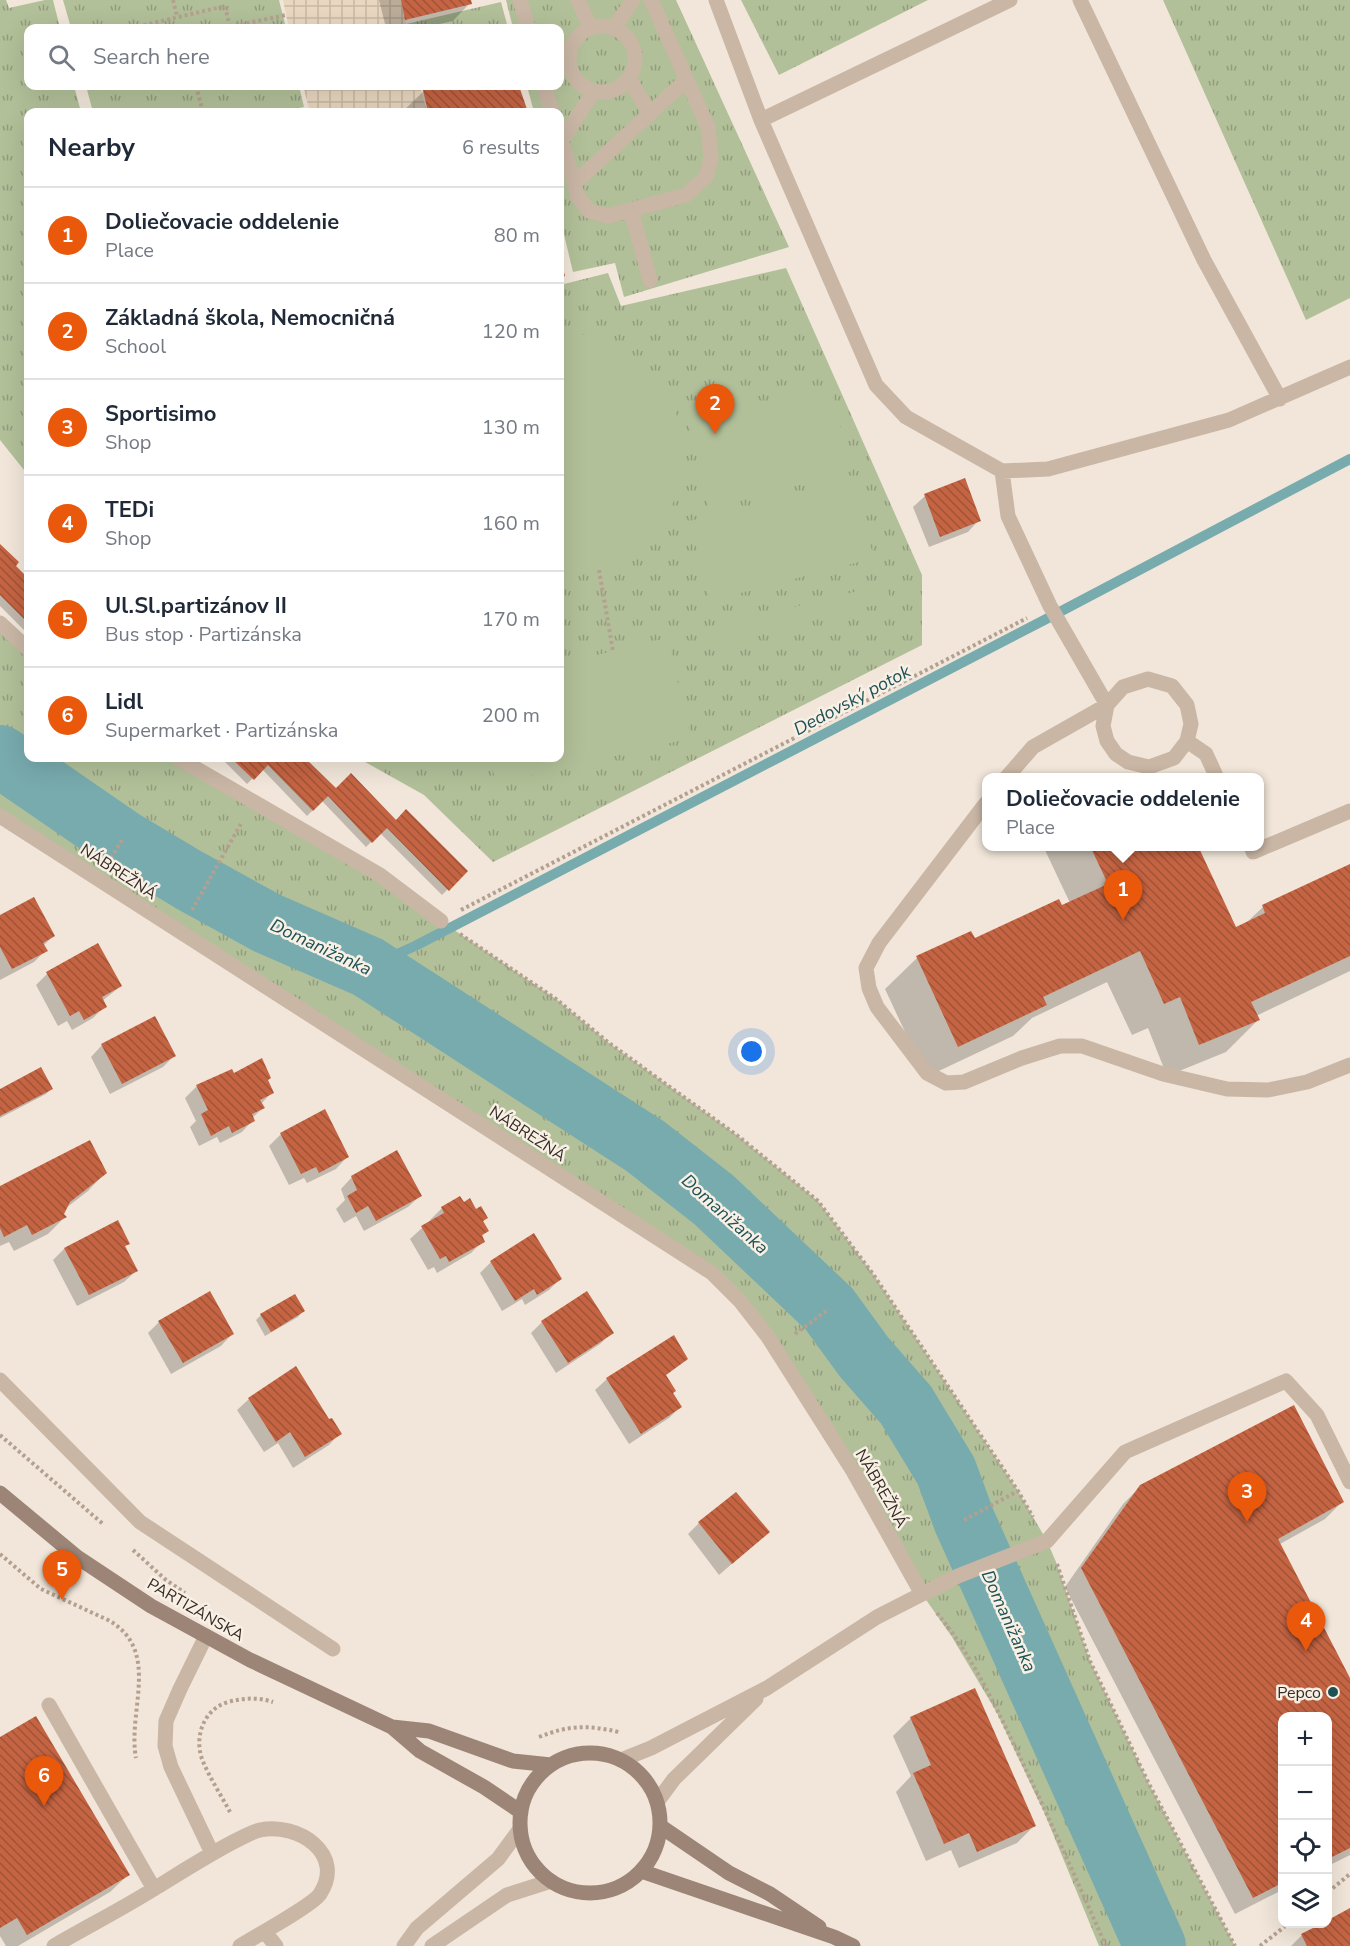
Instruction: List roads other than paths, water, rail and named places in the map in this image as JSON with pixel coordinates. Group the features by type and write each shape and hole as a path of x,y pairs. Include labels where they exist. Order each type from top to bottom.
{"main road":[{"name":"PARTIZÁNSKA","path":"0,1493 77,1557 151,1606 249,1660 392,1727 420,1751 484,1787 520,1812"},
{"name":"PARTIZÁNSKA","path":"392,1727 429,1731 513,1761 551,1765"},
{"path":"590,1753 621,1760 641,1774 651,1788 657,1803 660,1826 655,1850 634,1878 617,1888 598,1893 569,1890 551,1881 538,1870 528,1855 520,1829 520,1812 525,1796 533,1781 551,1765 573,1755 590,1753"},
{"path":"660,1826 729,1873 770,1894 834,1937"},
{"path":"641,1871 834,1937 853,1946"}],"street":[{"path":"520,0 527,24"},
{"path":"578,0 591,28"},
{"path":"614,28 633,0"},
{"path":"564,152 578,197 589,211 608,216 686,195 706,177 711,158 708,127 651,0"},
{"path":"716,0 761,120 876,385 906,417 1002,471 1048,469 1230,420 1350,367"},
{"path":"761,120 1010,0"},
{"path":"1080,0 1204,260 1280,399"},
{"path":"591,28 614,28 632,44 635,55 634,67 629,78 620,87 607,92 594,91 583,86 574,77 565,53 577,38 591,28"},
{"path":"629,78 650,114"},
{"path":"574,184 686,80"},
{"path":"545,90 551,108"},
{"path":"564,133 594,91"},
{"path":"631,210 650,280"},
{"path":"1002,471 1008,516 1050,606 1107,705 1103,726 1107,741 1116,754 1128,762 1149,767 1174,758 1188,741 1191,724 1188,705 1172,686 1148,679 1123,687 1107,705 1033,747 1010,773"},
{"path":"0,623 24,645"},
{"path":"1188,741 1206,754 1215,773"},
{"path":"184,762 380,875 441,921"},
{"path":"982,809 879,943 866,968 869,988 877,1007 927,1073 946,1083 964,1083 1022,1058 1060,1046 1082,1046 1164,1074 1227,1089 1268,1090 1307,1083 1350,1065"},
{"path":"1264,847 1350,810"},
{"name":"NÁBREŽNÁ","path":"0,816 712,1273 740,1301 768,1337 853,1471 922,1594"},
{"path":"0,1380 140,1522 333,1649"},
{"path":"621,1760 651,1748 767,1688 878,1617 922,1594 958,1576 1047,1541 1125,1452 1286,1381 1317,1415 1350,1482"},
{"path":"206,1636 169,1714 165,1746 175,1776 212,1853"},
{"path":"657,1803 674,1779 767,1688"},
{"path":"49,1705 154,1889"},
{"path":"64,1944 212,1853 257,1830 275,1828 294,1831 309,1839 319,1850 326,1864 327,1881 318,1897 240,1946"},
{"path":"404,1946 417,1928 498,1859 520,1829"},
{"path":"432,1946 507,1895 551,1881"},
{"path":"264,1932 276,1946"}],"waterway":[{"name":"Dedovský potok","path":"368,967 415,946 1350,459"},
{"name":"Domanižanka","path":"0,756 122,840 189,880 267,923 368,967 645,1146 714,1200 829,1309 864,1357 906,1405 946,1471 964,1520 1155,1946"}],"place":[{"name":"Základná škola, Nemocničná","path":"715,434"},
{"name":"Doliečovacie oddelenie","path":"1123,920"},
{"name":"Sportisimo","path":"1247,1522"},
{"name":"Ul.Sl.partizánov II","path":"62,1600"},
{"name":"TEDi","path":"1306,1651"},
{"name":"Pepco","path":"1333,1692"},
{"name":"Lidl","path":"44,1806"}]}
